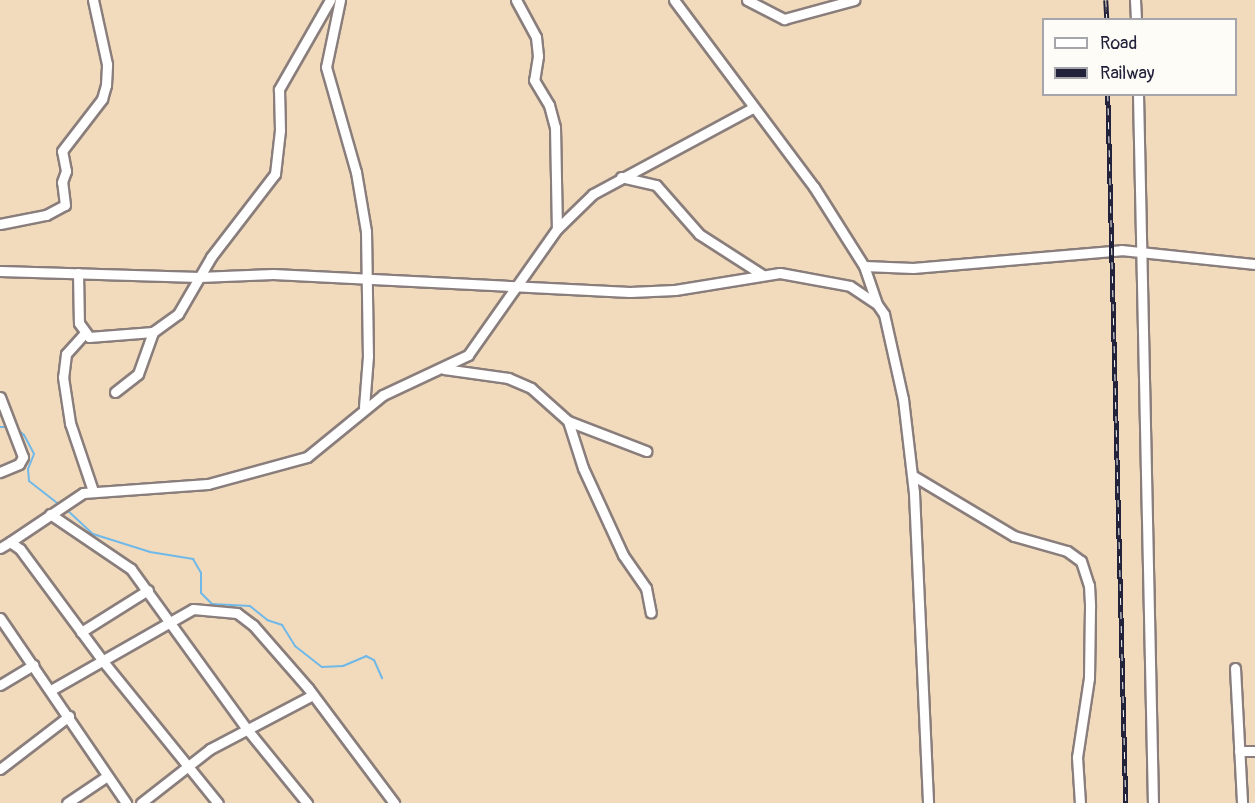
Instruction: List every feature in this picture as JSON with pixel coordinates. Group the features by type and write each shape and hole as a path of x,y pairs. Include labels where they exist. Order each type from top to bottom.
{"street":[{"path":"0,224 46,215 65,205 62,152 102,99 106,85 107,64 93,0"},
{"path":"84,334 98,337 153,332 178,314 200,277 274,174 279,88 330,0"},
{"path":"340,0 326,67 361,192 367,278 364,407"},
{"path":"516,0 536,37 538,56 534,80 549,105 555,127 557,229"},
{"path":"674,0 813,187 864,266 877,304 890,326 912,475 928,803"},
{"path":"747,0 784,19 850,1"},
{"path":"1135,0 1136,18"},
{"path":"1138,96 1139,252 1148,469 1153,803"},
{"path":"0,548 74,496 93,491 208,484 298,461 315,452 364,407 396,388 443,369 474,348 557,229 593,194 753,108"},
{"path":"621,177 646,180 656,185 699,234 761,274"},
{"path":"864,266 913,268 1000,258 1139,252 1255,264"},
{"path":"0,271 200,277 273,274 630,292 696,287 761,274 824,278 850,286 877,304"},
{"path":"78,273 79,323 84,334"},
{"path":"115,392 138,374 153,332"},
{"path":"84,334 66,354 63,377 70,423 93,491"},
{"path":"443,369 493,375 521,384 568,422 646,451"},
{"path":"0,398 23,457 20,464 0,472"},
{"path":"568,422 583,468 623,555 646,588 651,613"},
{"path":"912,475 1014,536 1067,551 1081,561 1089,585 1090,607 1089,678 1077,757 1080,803"},
{"path":"50,514 90,542 116,555 148,590 246,728 307,803"},
{"path":"10,542 25,556 102,660 218,803"},
{"path":"81,632 148,590"},
{"path":"51,690 197,608 242,615 313,695 394,803"},
{"path":"0,618 69,716 126,803"},
{"path":"0,685 33,664"},
{"path":"1235,668 1242,803"},
{"path":"141,803 188,765 246,728 313,695"},
{"path":"0,769 69,716"},
{"path":"1239,751 1255,751"},
{"path":"67,803 107,776"}],"waterway":[{"path":"0,427 9,427"},
{"path":"15,427 24,435 34,454 28,469 29,481 61,506"},
{"path":"66,509 93,534 150,552 193,559 201,573 201,593 212,604 250,606 267,620 282,625 295,646 322,667 343,666 366,656 374,660 382,678"}],"railway":[{"path":"1106,0 1107,18"},
{"path":"1108,96 1126,803"}]}
